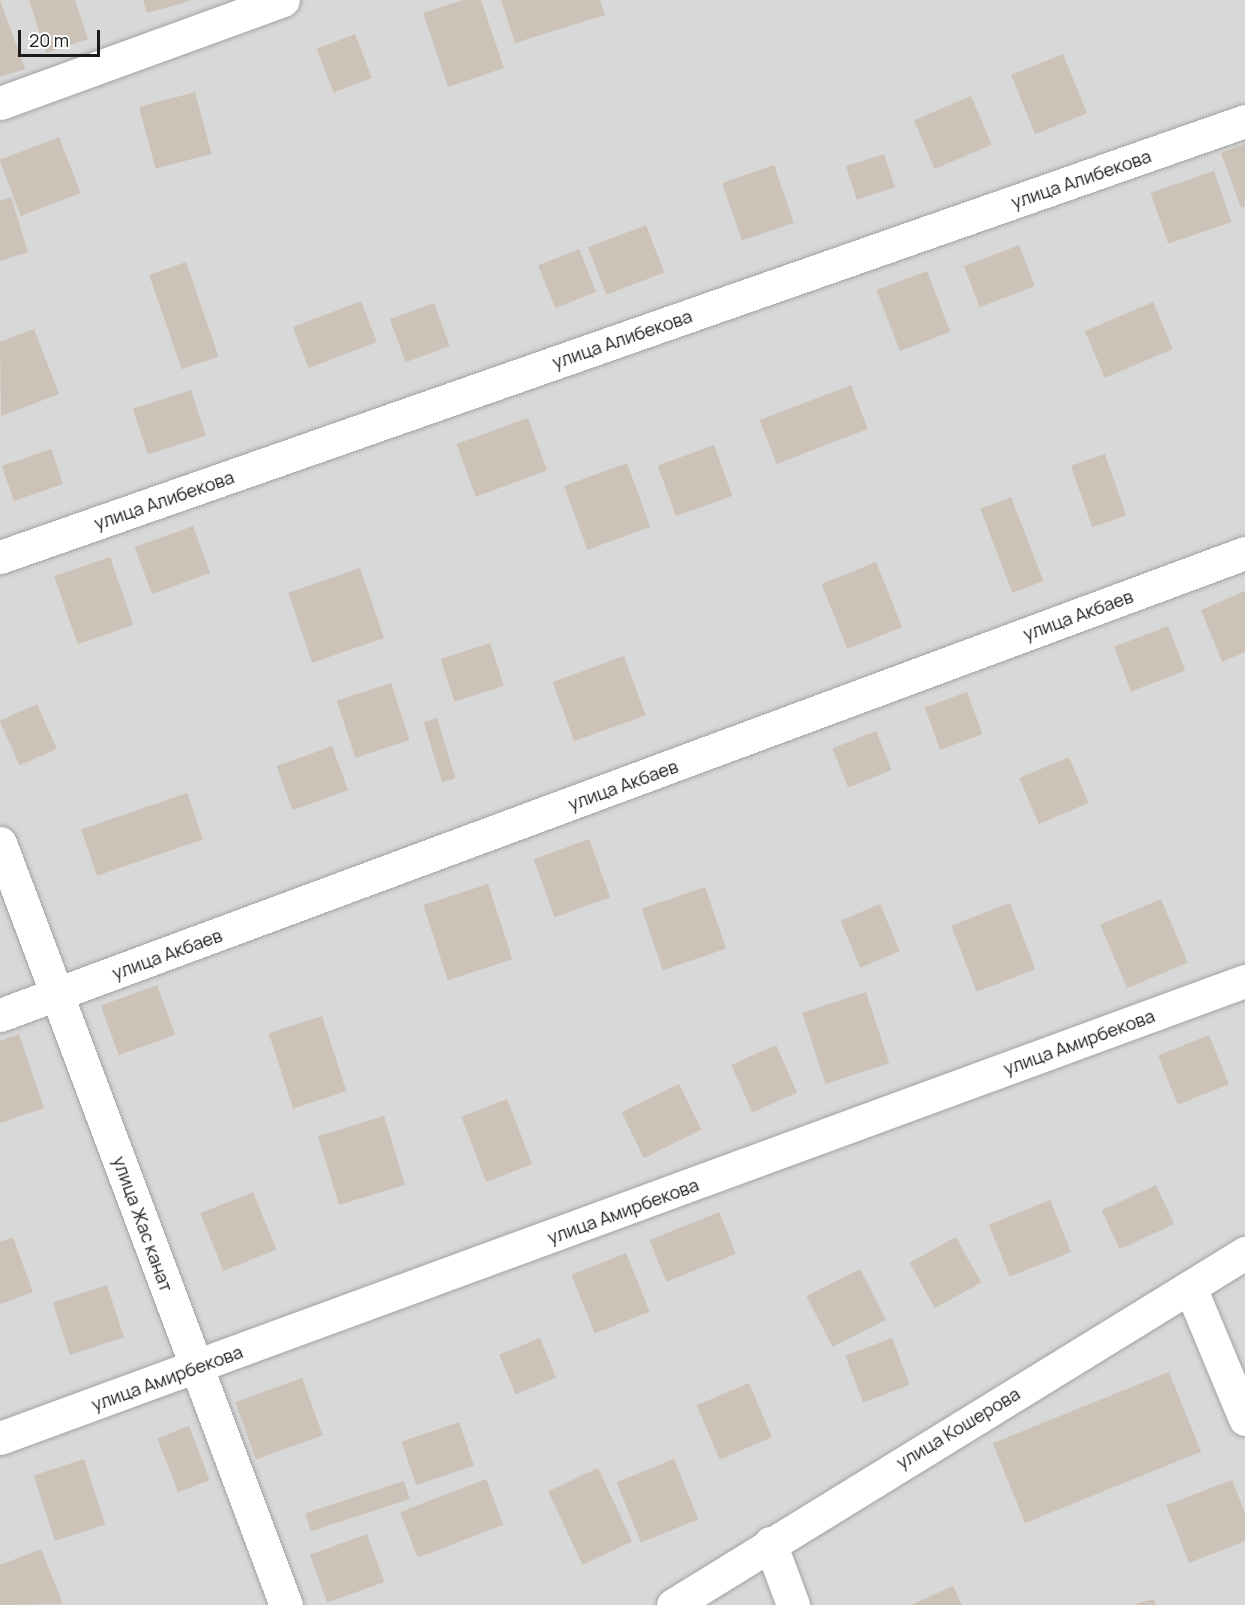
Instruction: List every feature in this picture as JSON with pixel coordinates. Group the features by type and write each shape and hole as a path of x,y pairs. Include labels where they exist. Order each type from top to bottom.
{"street":[{"path":"0,102 283,0"},
{"name":"улица Алибекова","path":"0,557 1245,121"},
{"name":"улица Акбаев","path":"0,1015 1245,553"},
{"name":"улица Жас канат","path":"0,843 286,1605"},
{"name":"улица Амирбекова","path":"0,1438 196,1368 1245,981"},
{"name":"улица Кошерова","path":"673,1605 770,1543 1245,1253"},
{"path":"1190,1287 1245,1419"},
{"path":"770,1543 793,1605"}],"shaded area":[{"path":"0,0 1245,0 1245,1605 0,1605"}],"building":[{"path":"0,0 25,69 0,77"},
{"path":"29,0 75,0 88,39 46,53"},
{"path":"143,0 190,0 190,1 147,13"},
{"path":"463,0 481,0 504,68 448,87 423,13"},
{"path":"501,0 600,0 605,15 515,43"},
{"path":"355,34 372,78 334,93 317,49"},
{"path":"1063,54 1087,113 1035,134 1011,75"},
{"path":"195,92 212,154 156,169 139,107"},
{"path":"971,96 992,145 935,169 914,120"},
{"path":"59,137 81,193 21,216 0,160"},
{"path":"1245,144 1245,206 1241,208 1221,153"},
{"path":"884,154 895,187 857,200 846,166"},
{"path":"774,165 794,223 742,241 722,183"},
{"path":"1214,171 1232,222 1168,244 1151,193"},
{"path":"11,197 28,252 0,261 0,201"},
{"path":"646,225 664,273 606,295 588,247"},
{"path":"1019,245 1035,286 980,307 964,266"},
{"path":"579,249 596,292 555,308 538,265"},
{"path":"186,262 219,357 182,369 149,275"},
{"path":"927,271 950,332 900,351 877,290"},
{"path":"361,301 377,342 309,368 293,327"},
{"path":"1153,302 1173,349 1105,378 1085,331"},
{"path":"434,303 450,346 406,362 390,319"},
{"path":"34,329 59,394 1,416 0,342"},
{"path":"851,385 868,429 776,464 760,420"},
{"path":"191,390 206,436 148,455 133,409"},
{"path":"528,418 547,471 476,497 457,444"},
{"path":"714,445 732,496 676,516 658,466"},
{"path":"51,449 63,484 14,501 2,466"},
{"path":"1105,454 1126,515 1092,527 1071,466"},
{"path":"627,463 650,527 587,550 564,486"},
{"path":"1011,497 1043,581 1012,593 980,509"},
{"path":"193,526 210,573 152,594 135,547"},
{"path":"110,557 133,625 78,644 54,576"},
{"path":"876,562 902,627 848,649 821,584"},
{"path":"360,568 384,638 312,663 288,593"},
{"path":"1245,591 1245,652 1222,662 1201,610"},
{"path":"1168,626 1185,671 1131,692 1114,647"},
{"path":"490,643 504,686 454,702 441,659"},
{"path":"624,656 646,715 574,741 553,682"},
{"path":"391,683 410,740 355,758 337,701"},
{"path":"967,692 982,734 940,750 925,707"},
{"path":"37,704 57,749 19,765 0,720"},
{"path":"437,718 455,778 442,782 424,722"},
{"path":"876,731 892,770 848,788 832,749"},
{"path":"332,746 348,790 293,810 277,766"},
{"path":"1069,757 1089,803 1039,824 1019,778"},
{"path":"187,793 203,839 97,876 81,829"},
{"path":"589,839 610,897 555,917 534,859"},
{"path":"488,884 512,959 448,980 423,905"},
{"path":"705,887 726,948 663,970 642,909"},
{"path":"1161,899 1188,963 1127,988 1100,925"},
{"path":"1010,903 1035,969 977,992 951,926"},
{"path":"880,904 900,951 860,968 840,921"},
{"path":"157,985 175,1035 119,1055 101,1006"},
{"path":"866,992 889,1063 825,1084 802,1013"},
{"path":"322,1016 346,1091 293,1108 269,1033"},
{"path":"19,1034 44,1108 0,1123 0,1041"},
{"path":"1209,1035 1229,1084 1178,1105 1158,1056"},
{"path":"776,1045 797,1093 752,1112 731,1065"},
{"path":"679,1084 701,1130 644,1158 621,1112"},
{"path":"507,1099 532,1164 486,1182 461,1117"},
{"path":"384,1116 405,1185 339,1205 318,1136"},
{"path":"1156,1185 1174,1224 1120,1249 1102,1210"},
{"path":"253,1192 276,1249 223,1271 200,1213"},
{"path":"1050,1200 1071,1252 1010,1277 989,1225"},
{"path":"719,1212 736,1254 666,1282 649,1240"},
{"path":"13,1237 33,1292 0,1304 0,1242"},
{"path":"956,1237 981,1282 935,1308 910,1263"},
{"path":"626,1253 650,1311 595,1334 571,1275"},
{"path":"860,1269 886,1320 832,1347 807,1296"},
{"path":"107,1285 124,1337 70,1355 53,1303"},
{"path":"540,1338 556,1378 515,1394 499,1354"},
{"path":"892,1338 910,1385 863,1403 845,1356"},
{"path":"1169,1372 1201,1452 1025,1523 993,1443"},
{"path":"302,1378 323,1435 256,1460 235,1402"},
{"path":"749,1383 772,1437 720,1460 697,1405"},
{"path":"459,1422 474,1465 416,1485 401,1442"},
{"path":"189,1426 210,1480 178,1492 157,1438"},
{"path":"84,1459 105,1525 55,1541 34,1475"},
{"path":"674,1459 698,1519 641,1542 617,1482"},
{"path":"598,1468 632,1541 582,1565 548,1491"},
{"path":"486,1479 504,1525 418,1558 400,1512"},
{"path":"1232,1480 1245,1513 1245,1541 1189,1563 1166,1505"},
{"path":"404,1481 410,1499 311,1531 305,1513"},
{"path":"367,1534 384,1582 327,1603 310,1555"},
{"path":"41,1549 63,1604 0,1605 0,1565"},
{"path":"953,1586 962,1605 911,1605"},
{"path":"1154,1599 1156,1605 1135,1604"}]}
